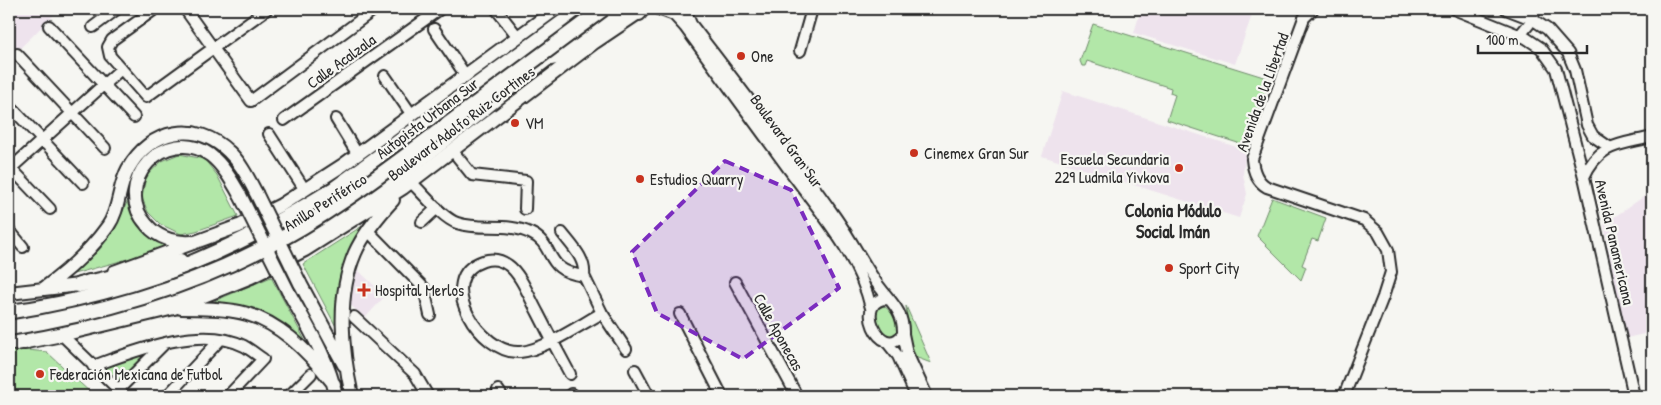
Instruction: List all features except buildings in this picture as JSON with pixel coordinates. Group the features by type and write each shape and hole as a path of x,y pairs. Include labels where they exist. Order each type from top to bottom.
{"highway":[{"name":"Anillo Periférico","path":"9,312 54,306 127,288 215,253 293,215 334,189 581,9"},
{"name":"Autopista Urbana Sur","path":"9,318 53,313 130,294 222,259 293,224 356,183 589,9"},
{"name":"Autopista Urbana Sur","path":"9,328 82,315 144,298 211,273 289,235 365,186 603,9"},
{"name":"Anillo Periférico","path":"9,333 58,327 135,309 237,272 319,229 387,184 547,59 615,9"},
{"path":"547,59 564,53 637,10"},
{"path":"79,285 215,253"},
{"path":"118,322 203,290 237,272"},
{"path":"9,341 25,342"}],"main road":[{"path":"9,293 79,285 211,238 281,205 358,155 556,9"},
{"name":"Boulevard Adolfo Ruiz Cortines","path":"9,345 62,335 174,308 251,277 305,250 407,185 637,10"},
{"path":"42,289 86,253 97,241 109,224 116,209 122,180 128,168 140,153 153,141 166,135 195,132 210,137 231,153 244,170 346,370"},
{"path":"211,238 182,242 160,236 148,227 140,215 135,201 136,186 144,166 155,155 168,149 183,146 197,149 216,160 240,195 322,356 335,390"},
{"path":"352,396 346,370 342,311 346,285 355,252 380,214 407,185"},
{"path":"174,308 236,311 266,321 298,344 318,364 335,390"}],"street":[{"path":"93,27 117,9"},
{"path":"155,9 112,40 108,47 110,56 146,98 267,9"},
{"path":"185,9 251,101 375,9"},
{"name":"Calle Acalzala","path":"284,120 440,9"},
{"path":"496,9 518,37"},
{"name":"Boulevard Gran Sur","path":"658,9 674,12 775,143 837,218 888,299"},
{"name":"Boulevard Gran Sur","path":"685,9 691,24 775,143 849,254 865,286 871,308"},
{"path":"800,51 812,9"},
{"name":"Avenida de la Libertad","path":"1314,9 1304,18 1252,158 1253,172 1263,185 1267,187 1364,220 1378,232 1388,250 1391,272 1344,396"},
{"path":"1454,9 1520,35 1541,48 1556,69 1584,178"},
{"path":"1506,9 1532,19 1554,35 1568,53 1575,70 1587,125 1592,136 1609,147 1652,137"},
{"path":"1520,35 1526,29 1536,9"},
{"path":"49,26 134,117"},
{"path":"434,29 466,76"},
{"path":"1541,48 1547,38 1554,35"},
{"path":"17,54 105,148"},
{"path":"50,209 9,168 121,69"},
{"path":"385,76 412,116"},
{"path":"9,105 83,183"},
{"path":"1568,113 1576,116 1583,109"},
{"path":"336,119 358,155"},
{"path":"269,134 305,190"},
{"name":"Avenida Panamericana","path":"1609,147 1595,159 1584,178 1634,396"},
{"path":"452,150 472,175 526,182 525,209"},
{"path":"407,185 456,223 518,229 530,233 540,240 556,266 563,271 584,276"},
{"path":"422,222 437,208"},
{"path":"9,230 23,247"},
{"path":"369,232 424,288 430,314"},
{"path":"562,232 579,255 585,268 584,276 602,313 626,348"},
{"path":"570,374 552,340 528,294 510,266 502,260 492,259 480,262 463,276 460,283 460,291 467,314 473,324 492,343 502,349 518,352 540,347 552,340 602,313"},
{"name":"Calle Aponecas","path":"735,282 797,396"},
{"path":"916,396 898,356 874,326 871,308 879,300 888,299 896,306 901,315 904,323 903,334 907,353 927,396"},
{"path":"680,314 722,396"},
{"path":"354,318 415,374 428,396"},
{"path":"886,341 896,341 903,334"},
{"path":"62,335 121,393 165,343"},
{"path":"93,366 137,350 165,343 191,338 221,339 243,346 264,359 228,396"},
{"path":"168,396 221,339"},
{"path":"635,370 648,396"},
{"path":"294,395 311,374"}],"highlighted area":[{"path":"725,161 791,190 839,288 743,359 657,313 632,252"}],"shaded area":[{"path":"9,9 60,9 9,59"},
{"path":"1141,9 1254,9 1235,64 1134,33"},
{"name":"Escuela Secundaria 229 Ludmila Yivkova","path":"1063,91 1246,150 1243,174 1247,194 1239,218 1042,156"},
{"path":"1652,191 1652,332 1627,338 1604,224"},
{"name":"Hospital Merlos","path":"356,268 385,296 365,318 347,302"}],"green space":[{"path":"1093,24 1270,79 1247,146 1167,120 1175,95 1170,93 1171,88 1087,61 1085,66 1082,66 1080,61"},
{"path":"179,154 204,159 217,175 238,216 196,231 181,234 160,224 148,212 142,198 146,176 162,161"},
{"path":"1272,198 1326,218 1318,241 1312,239 1302,265 1306,267 1301,280 1257,236"},
{"path":"128,200 144,229 155,239 171,247 70,275 99,250 115,229"},
{"path":"370,221 357,240 341,336 303,264"},
{"path":"271,277 314,357 238,306 212,302"},
{"path":"884,306 892,314 897,324 899,332 894,337 881,331 877,323 877,309"},
{"path":"906,306 931,363 915,357 910,348"},
{"path":"165,343 118,390 93,366"},
{"name":"Federación Mexicana de Futbol","path":"9,348 47,352 94,396 9,396"}],"place":[{"name":"One","path":"741,56"},
{"name":"VM","path":"515,123"},
{"name":"Cinemex Gran Sur","path":"914,153"},
{"name":"Escuela Secundaria 229 Ludmila Yivkova","path":"1179,168"},
{"name":"Estudios Quarry","path":"640,179"},
{"name":"Sport City","path":"1169,268"},
{"name":"Hospital Merlos","path":"364,290"},
{"name":"Federación Mexicana de Futbol","path":"40,374"}],"district":[{"name":"Colonia Módulo Social Imán","path":"1173,220"}]}
